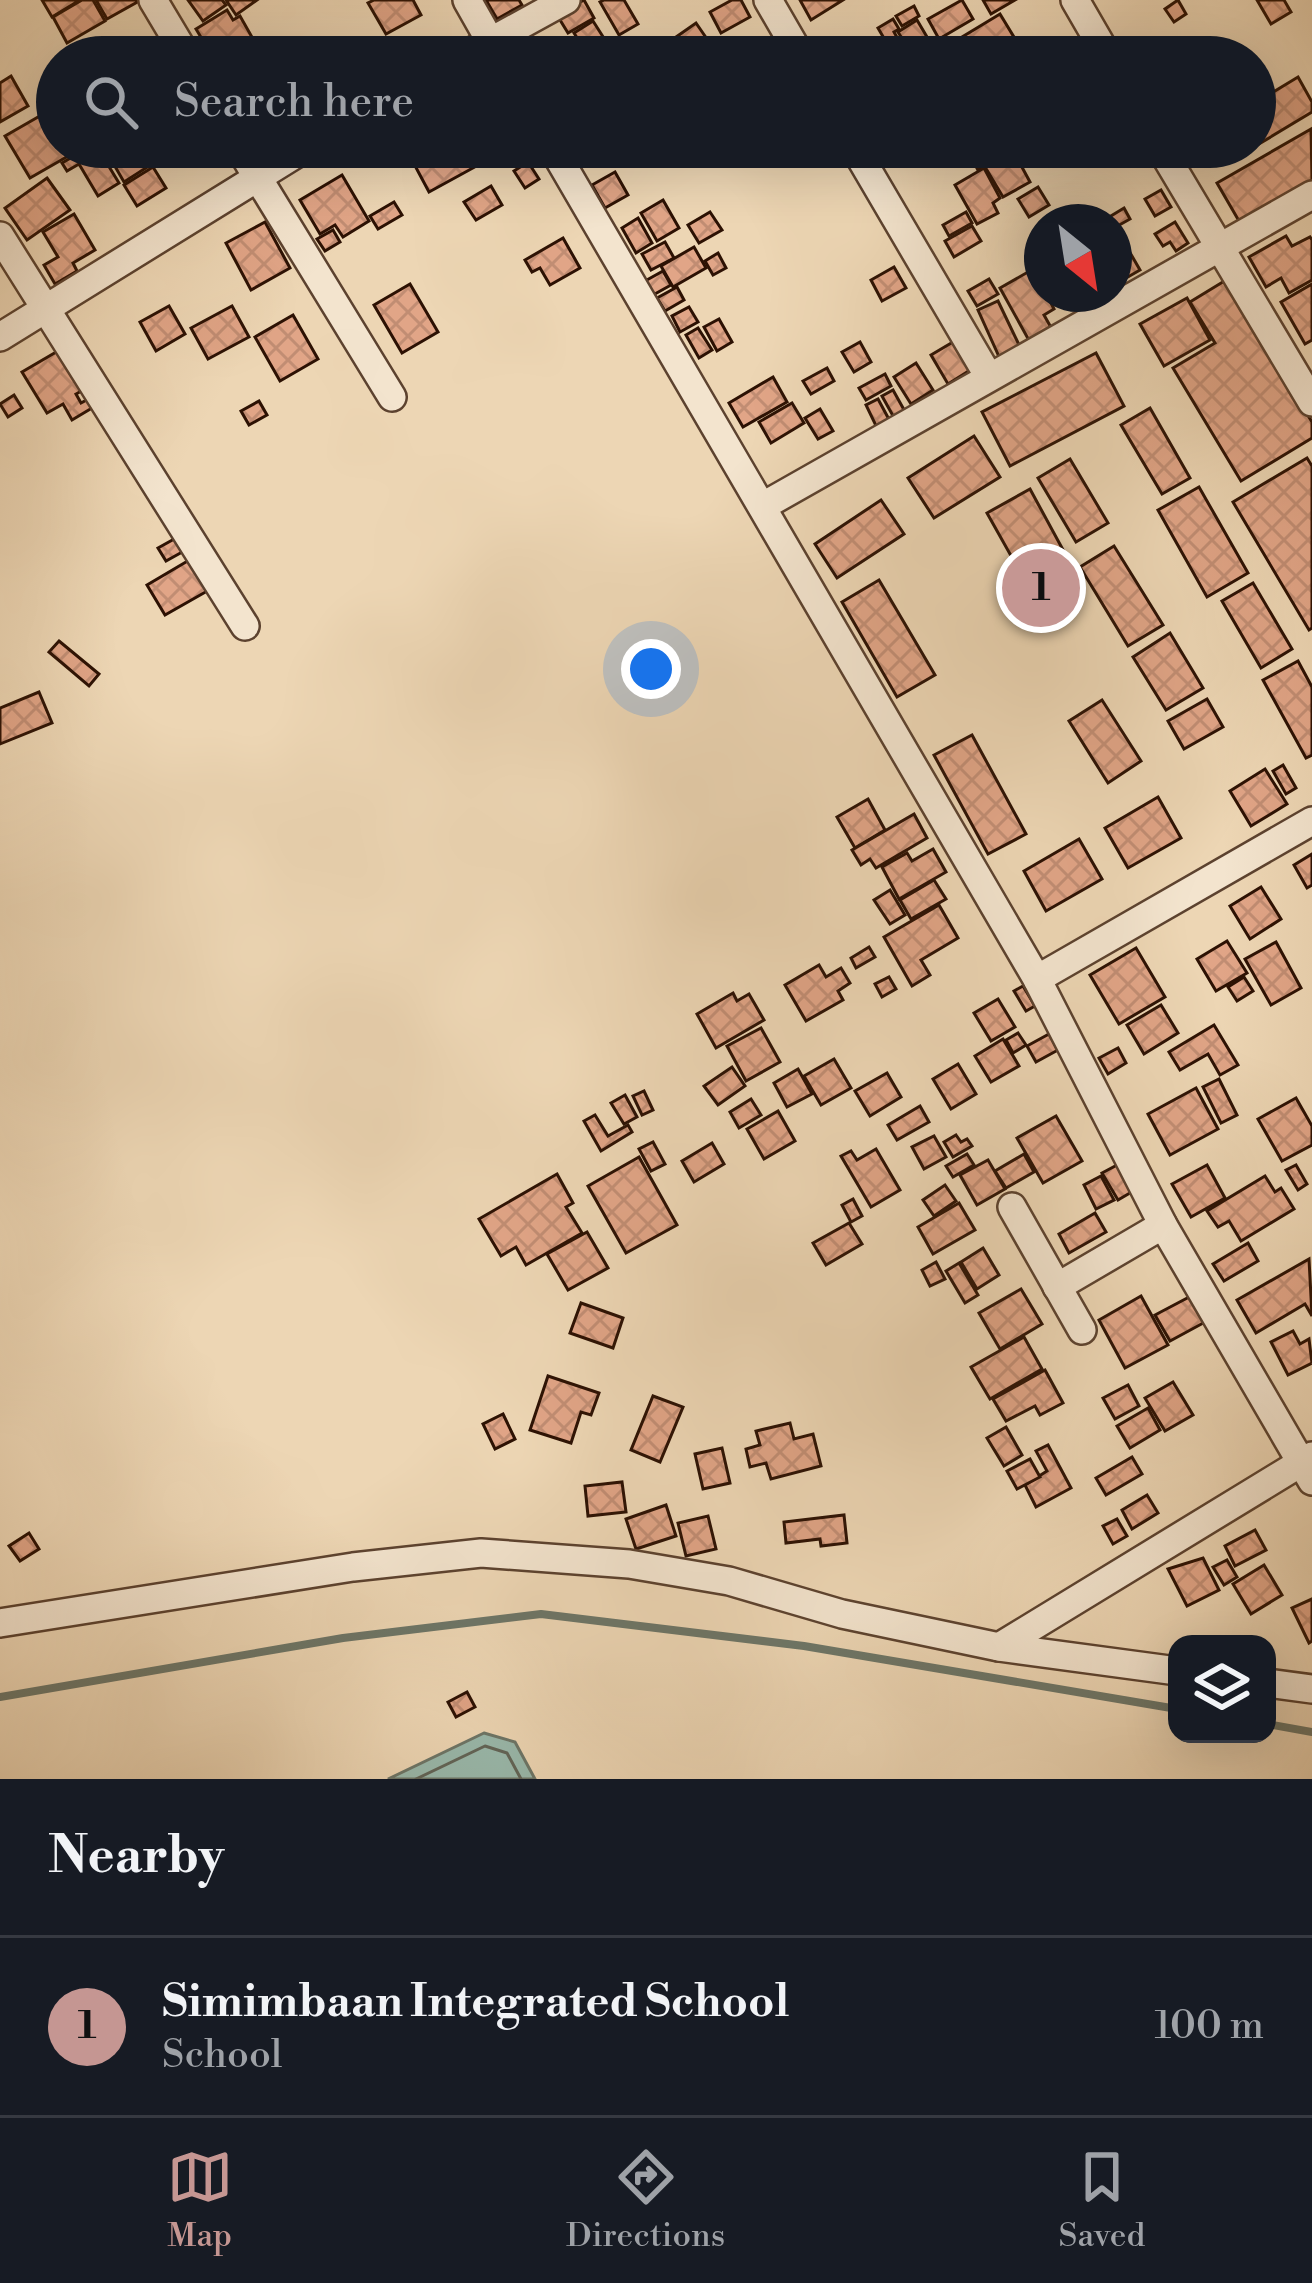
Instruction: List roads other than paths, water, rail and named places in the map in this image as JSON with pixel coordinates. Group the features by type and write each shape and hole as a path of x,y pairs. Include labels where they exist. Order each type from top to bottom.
{"street":[{"path":"154,0 175,36"},
{"path":"467,0 488,36"},
{"path":"514,36 566,0"},
{"path":"768,0 789,36"},
{"path":"1075,0 1096,36"},
{"path":"251,168 392,397"},
{"path":"0,337 270,168"},
{"path":"564,168 1036,980 1162,1225 1308,1467 999,1648"},
{"path":"866,168 989,377"},
{"path":"1172,168 1312,402"},
{"path":"763,506 1312,195"},
{"path":"0,236 244,626"},
{"path":"1036,980 1312,821"},
{"path":"1012,1207 1082,1330"},
{"path":"1058,1287 1162,1225"},
{"path":"0,1623 353,1567 482,1553 629,1564 729,1581 842,1614 999,1648 1168,1670"},
{"path":"1276,1684 1312,1689"}],"water":[{"path":"484,1733 515,1742 535,1779 388,1779"}],"waterway":[{"path":"0,1697 343,1638 541,1614 804,1646 1168,1707"},
{"path":"1276,1726 1312,1732"}],"place":[{"name":"Simimbaan Integrated School","path":"1041,588"}]}
